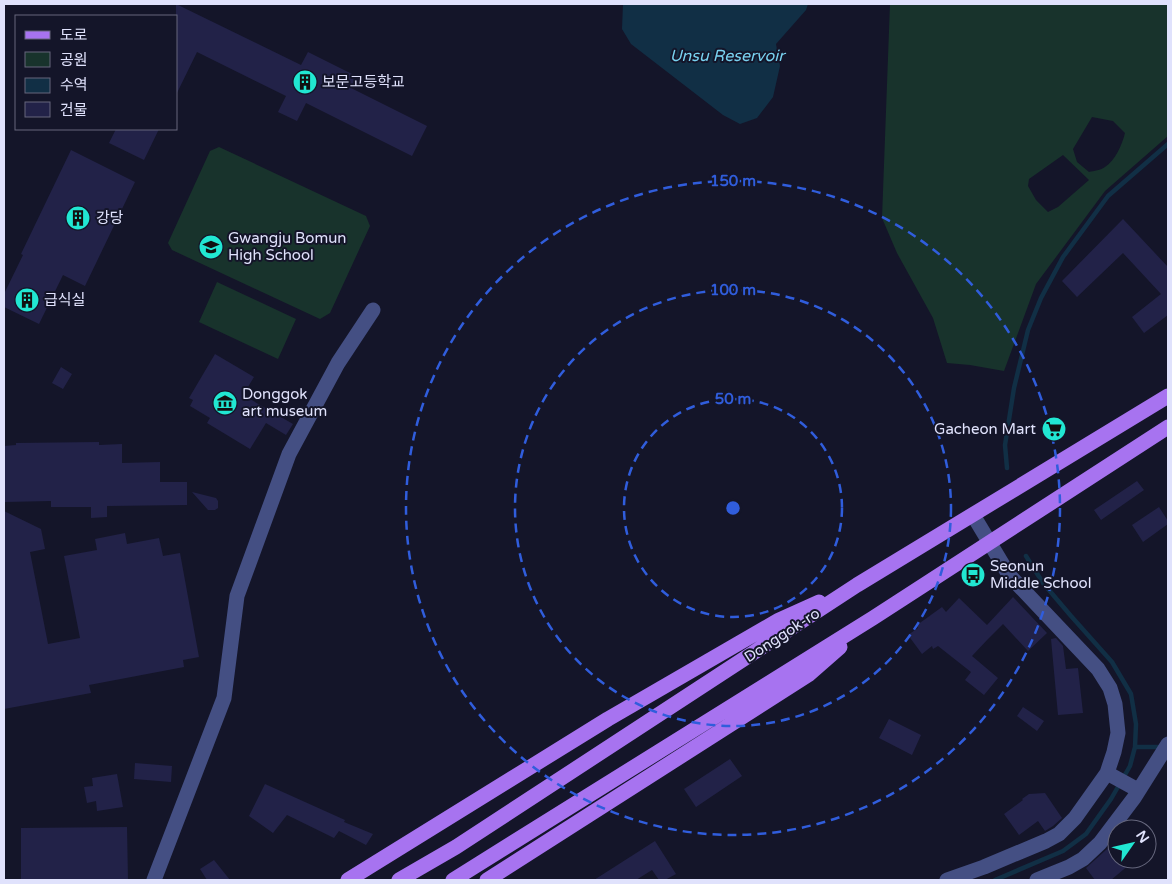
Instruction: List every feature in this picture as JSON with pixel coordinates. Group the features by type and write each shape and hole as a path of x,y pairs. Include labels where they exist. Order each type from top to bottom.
{"main road":[{"path":"1137,415 1168,391"},
{"name":"Donggok-ro","path":"399,880 456,846 857,585 1168,396"},
{"path":"453,880 873,618 1168,427"},
{"path":"348,880 616,714 779,620 857,585"},
{"path":"487,880 808,675 873,618"}],"street":[{"path":"154,880 224,698 237,596 285,462 338,363 374,310"},
{"path":"947,880 1011,856 1059,834 1075,818 1109,774 1118,733 1115,704 1110,688 1098,669 1009,575 972,515"},
{"path":"1037,880 1083,859 1100,843 1135,789 1166,749"},
{"path":"1109,774 1135,789"}],"green space":[{"path":"890,4 1168,4 1168,136 1105,191 1036,284 1004,371 947,363 933,318 897,253 882,218","holes":["1092,117 1113,121 1125,133 1112,161 1103,168 1089,172 1077,162 1073,149","1063,155 1089,180 1058,207 1048,212 1036,200 1028,186 1029,179"]},
{"path":"219,147 366,216 370,226 330,313 320,319 172,250 168,243 210,151"},
{"path":"217,282 296,319 278,359 199,322"}],"water":[{"name":"Unsu Reservoir","path":"623,4 808,4 806,10 776,44 780,66 773,97 757,118 740,124 723,115 631,44 622,29"}],"building":[{"name":"보문고등학교","path":"176,4 301,65 308,52 356,76 351,88 427,126 412,156 306,103 297,121 278,112 286,96 197,52 178,91 178,15 176,15"},
{"path":"116,130 159,130 144,160 109,143"},
{"name":"강당","path":"71,150 135,182 85,286 63,275 39,324 4,307 4,294"},
{"path":"1123,219 1168,267 1168,315 1144,333 1132,317 1161,294 1123,253 1077,297 1062,281"},
{"name":"Donggok art museum","path":"215,354 254,377 243,395 293,424 286,435 266,423 250,449 207,423 210,418 190,406 193,400 189,398"},
{"path":"61,367 72,374 63,389 52,383"},
{"path":"99,442 99,445 122,444 122,463 160,462 160,482 187,482 187,505 107,506 107,517 91,518 91,507 51,507 51,501 4,502 4,446 16,445 16,443"},
{"path":"1137,481 1144,490 1101,520 1094,510"},
{"path":"192,492 216,498 218,508 208,510"},
{"path":"1159,507 1168,524 1143,542 1132,525"},
{"path":"4,511 41,529 45,549 30,552 48,644 80,638 64,556 97,550 95,539 125,533 127,544 159,538 163,556 180,553 199,657 183,660 184,667 89,685 91,693 4,709"},
{"path":"1013,597 1047,633 1028,651 1003,624 972,656 998,678 984,695 965,680 971,672 938,646 933,649 932,646 922,654 908,635 918,628 917,625 942,607 946,612 959,598 987,625"},
{"path":"1056,638 1063,646 1066,669 1078,668 1083,713 1058,715 1051,639"},
{"path":"1023,707 1044,721 1037,731 1017,716"},
{"path":"889,719 921,735 912,755 879,738"},
{"path":"730,759 742,776 696,807 684,789"},
{"path":"135,763 172,766 171,782 134,779"},
{"path":"117,774 123,807 97,811 96,801 87,803 84,787 93,786 92,778"},
{"path":"265,784 373,834 366,845 339,831 334,838 287,815 273,833 249,816"},
{"path":"1045,793 1062,818 1045,831 1038,821 1019,835 1004,814 1029,794"},
{"path":"127,827 128,880 21,880 21,828"},
{"path":"655,841 676,874 665,880 659,880 652,870 636,880 594,880"},
{"path":"1107,849 1107,869 1124,869 1111,880 1095,880 1086,868"},
{"path":"214,860 230,880 207,880 200,869"}],"waterway":[{"path":"1007,468 1005,445 1014,388 1028,330 1041,298 1063,257 1108,196 1168,144"},
{"path":"995,880 1063,851 1086,834 1111,799 1130,766 1135,747 1136,724 1131,694 1112,662 1043,583 1026,556"},
{"path":"1135,747 1162,747"}],"place":[{"name":"보문고등학교","path":"305,82"},
{"name":"강당","path":"78,218"},
{"name":"Gwangju Bomun High School","path":"211,247"},
{"name":"급식실","path":"27,300"},
{"name":"Donggok art museum","path":"225,403"},
{"name":"Gacheon Mart","path":"1054,429"},
{"name":"Seonun Middle School","path":"973,575"}]}
